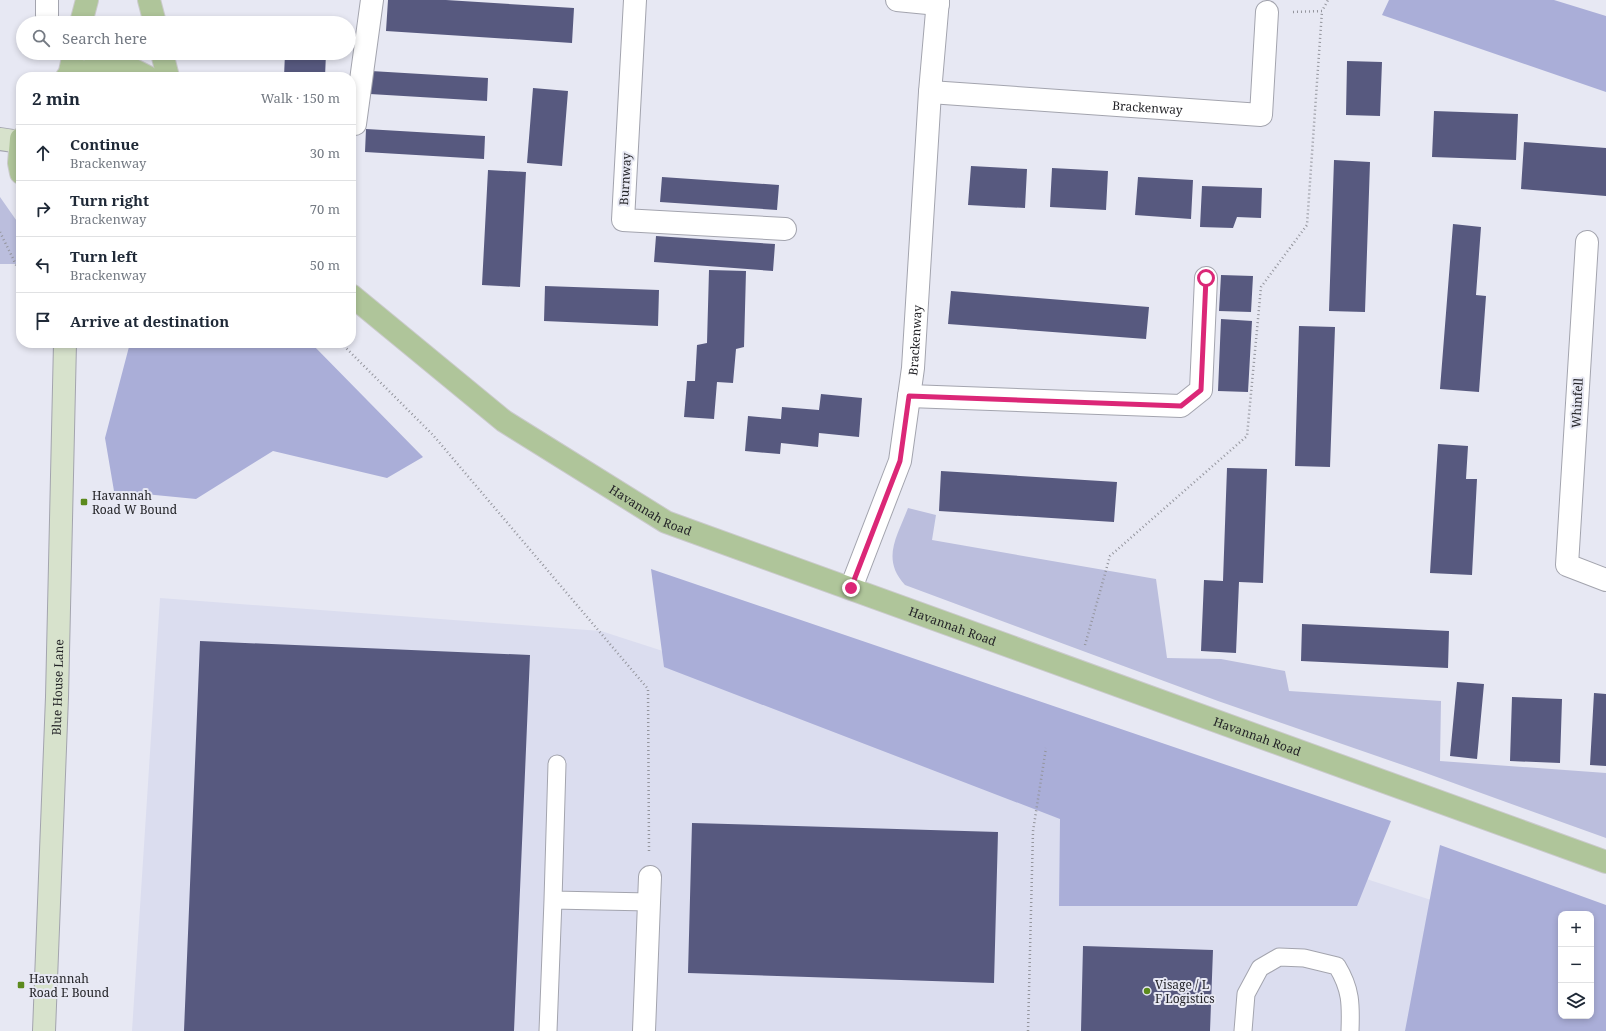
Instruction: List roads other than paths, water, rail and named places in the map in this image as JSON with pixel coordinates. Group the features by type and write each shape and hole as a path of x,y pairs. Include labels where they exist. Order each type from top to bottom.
{"main road":[{"path":"83,16 87,0"},
{"path":"149,0 153,16"},
{"path":"69,72 72,60"},
{"path":"164,60 167,72"},
{"path":"81,72 100,66 132,68 139,72"},
{"name":"Havannah Road","path":"356,300 504,421 666,522 1606,862"}],"street":[{"path":"356,124 372,0"},
{"name":"Burnway","path":"636,0 623,220 785,229"},
{"path":"897,0 938,2"},
{"name":"Brackenway","path":"851,588 900,461 913,368 930,92 938,2"},
{"name":"Brackenway","path":"930,92 1261,115 1267,12"},
{"name":"Whinfell","path":"1587,242 1567,565 1606,580"},
{"path":"909,396 1181,406 1201,390 1206,278"},
{"name":"Blue House Lane","path":"44,1031 57,697 65,348"},
{"path":"644,1031 650,877"}],"lane":[{"path":"548,1031 557,764"},
{"path":"553,900 649,902"},
{"path":"1243,1031 1246,994 1260,968 1280,957 1304,958 1337,966 1346,980 1352,1003 1350,1031"}],"place":[{"name":"Havannah Road W Bound","path":"84,502"},
{"name":"Havannah Road E Bound","path":"21,985"},
{"name":"Visage / L F Logistics","path":"1147,991"}]}
